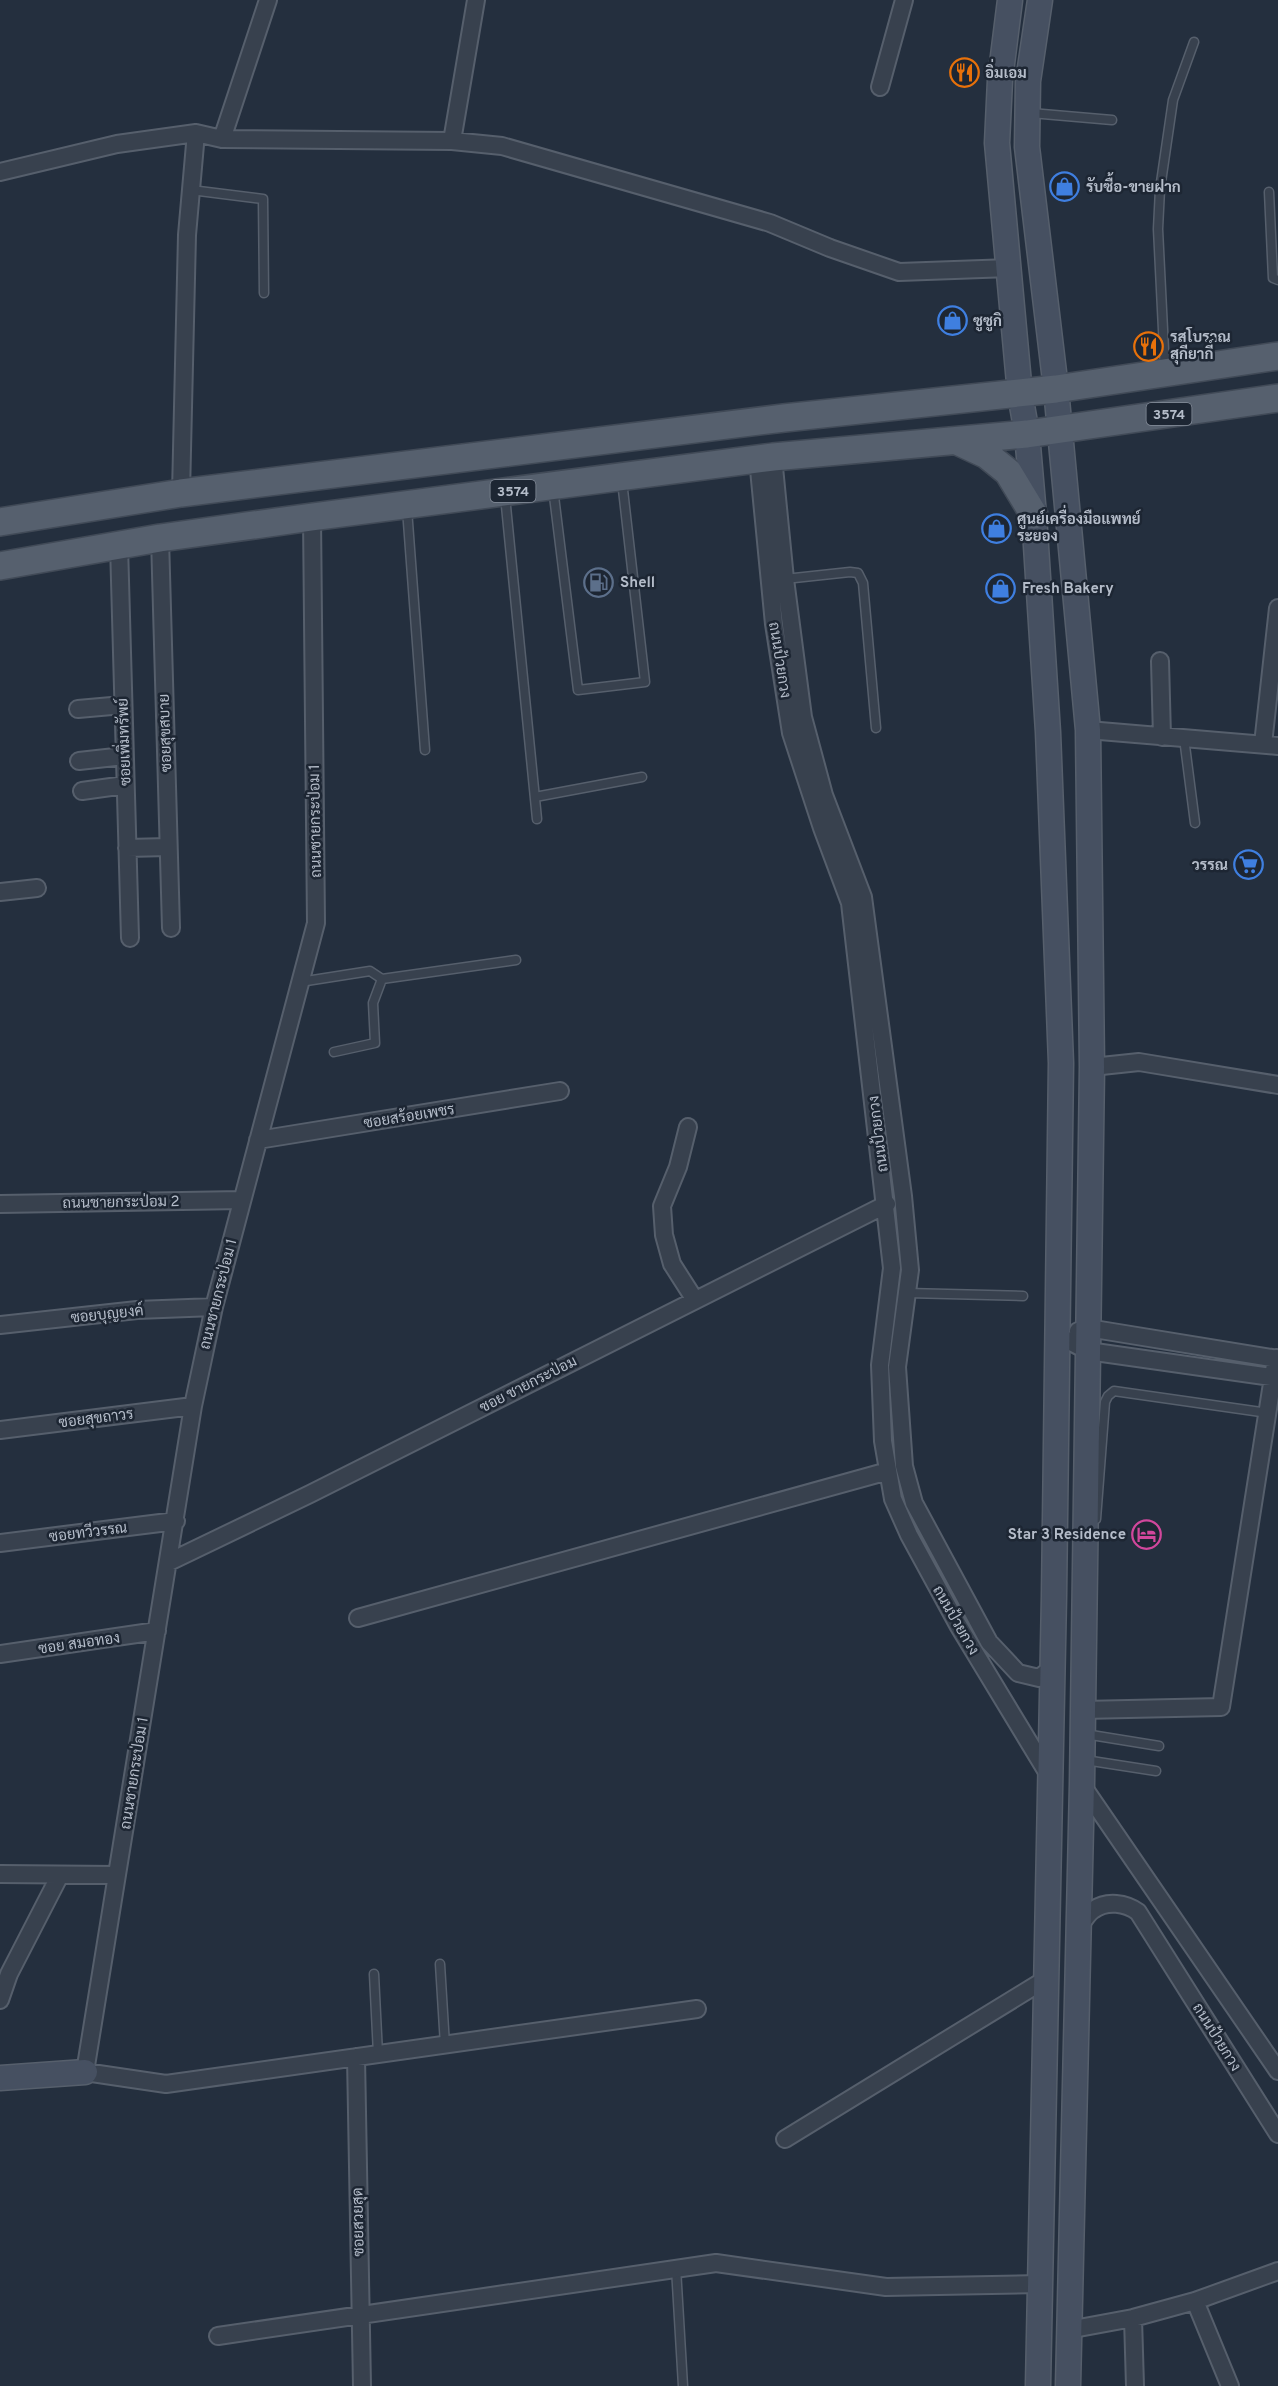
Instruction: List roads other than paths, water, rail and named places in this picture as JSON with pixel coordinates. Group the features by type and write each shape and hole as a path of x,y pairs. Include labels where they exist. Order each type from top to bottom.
{"main road":[{"path":"0,522 181,493 784,418 1020,394 1278,356"},
{"name":"3574","path":"0,567 160,538 312,517 766,458 1060,430 1278,398"},
{"path":"956,441 987,455 1008,472 1034,514"}],"street":[{"path":"222,139 268,0"},
{"path":"452,141 476,0"},
{"path":"880,87 904,0"},
{"path":"1010,0 1000,80 997,143 1020,394 1027,434 1034,514 1048,732 1061,1063 1059,1336 1038,2386"},
{"path":"1040,0 1028,81 1027,147 1056,389 1088,730 1092,1067 1082,1784 1068,2386"},
{"path":"181,493 187,235 196,133"},
{"path":"0,172 117,144 196,133 222,139 452,141 502,146 770,223 830,248 899,272 1010,268"},
{"name":"ถนนป้วยกวง","path":"766,458 803,717 824,795 863,897 903,1196 910,1270 897,1367 904,1466 914,1503 989,1642 1018,1673 1039,1678 1053,1667"},
{"name":"ถนนป้วยกวง","path":"766,458 774,624 791,733 822,828 850,903 887,1204 892,1268 880,1365 883,1441 893,1499 909,1535 976,1655 1050,1778"},
{"name":"ถนนชายกระป่อม 1","path":"85,2073 193,1406 213,1306 316,923 312,517"},
{"name":"ซอยสุขสบาย","path":"160,538 171,928"},
{"name":"ซอยเพิ่มทรัพย์","path":"119,545 130,938"},
{"path":"1088,730 1162,738 1271,745 1278,608"},
{"path":"1160,661 1162,738"},
{"path":"78,709 123,705"},
{"path":"79,761 124,756"},
{"path":"82,791 125,786"},
{"path":"127,848 168,848"},
{"path":"0,892 37,888"},
{"path":"1092,1067 1139,1062 1278,1085"},
{"name":"ซอยสร้อยเพชร","path":"258,1140 560,1091"},
{"path":"688,1127 678,1167 663,1206 664,1235 672,1264 695,1300"},
{"name":"ถนนชายกระป่อม 2","path":"0,1204 242,1200"},
{"name":"ซอย ชายกระป่อม","path":"169,1562 310,1494 887,1204"},
{"name":"ซอยบุญยงค์","path":"0,1326 137,1311 213,1306"},
{"path":"1059,1336 1277,1359 1221,1707 1082,1722"},
{"path":"1088,1340 1275,1378"},
{"name":"ซอยสุขถาวร","path":"0,1430 193,1406"},
{"path":"358,1618 888,1471"},
{"name":"ซอยทวีวรรณ","path":"0,1543 176,1521"},
{"name":"ซอย สมอทอง","path":"0,1654 157,1631"},
{"path":"976,1655 989,1662 997,1663 1005,1659"},
{"name":"ถนนป้วยกวง","path":"1082,1784 1278,2071"},
{"path":"0,1874 117,1875"},
{"path":"0,2000 4,1975 60,1875"},
{"name":"ถนนป้วยกวง","path":"1077,1930 1093,1910 1102,1906 1121,1904 1138,1912 1278,2134"},
{"path":"785,2139 1046,1979"},
{"path":"0,2078 85,2073 166,2084 697,2009"},
{"name":"ซอยสวยสุด","path":"356,2057 362,2386"},
{"path":"218,2336 716,2262 886,2287 1041,2284"},
{"path":"1068,2330 1133,2318 1195,2301 1278,2271"},
{"path":"1195,2301 1230,2386"},
{"path":"1133,2318 1135,2386"}],"lane":[{"path":"1166,373 1158,229 1160,189 1173,100 1194,42"},
{"path":"1027,113 1112,120"},
{"path":"191,190 263,199 264,293"},
{"path":"1269,192 1273,278 1278,280"},
{"path":"553,486 578,690 645,682 621,477"},
{"path":"504,492 537,819"},
{"path":"407,505 424,750"},
{"path":"785,579 858,573 863,583 876,728"},
{"path":"1184,738 1195,823"},
{"path":"535,796 642,777"},
{"path":"300,982 370,971 382,979 516,960"},
{"path":"334,1052 375,1043 373,1003 382,979"},
{"path":"907,1293 1023,1296"},
{"path":"1085,1530 1092,1529 1098,1512 1105,1402 1107,1396 1114,1391 1268,1413"},
{"path":"1082,1722 1159,1746"},
{"path":"1082,1760 1156,1771"},
{"path":"440,1964 445,2044"},
{"path":"374,1974 378,2054"},
{"path":"676,2268 683,2386"}],"place":[{"name":"อิ่มเอม","path":"964,73"},
{"name":"รับซื้อ-ขายฝาก","path":"1065,187"},
{"name":"ซูซูกิ","path":"952,321"},
{"name":"รสโบราณ สุกียากี์","path":"1149,346"},
{"name":"ศูนย์เครื่องมือแพทย์ ระยอง","path":"996,528"},
{"name":"Shell","path":"599,582"},
{"name":"Fresh Bakery","path":"1001,588"},
{"name":"วรรณ","path":"1249,865"},
{"name":"Star 3 Residence","path":"1147,1534"}]}
